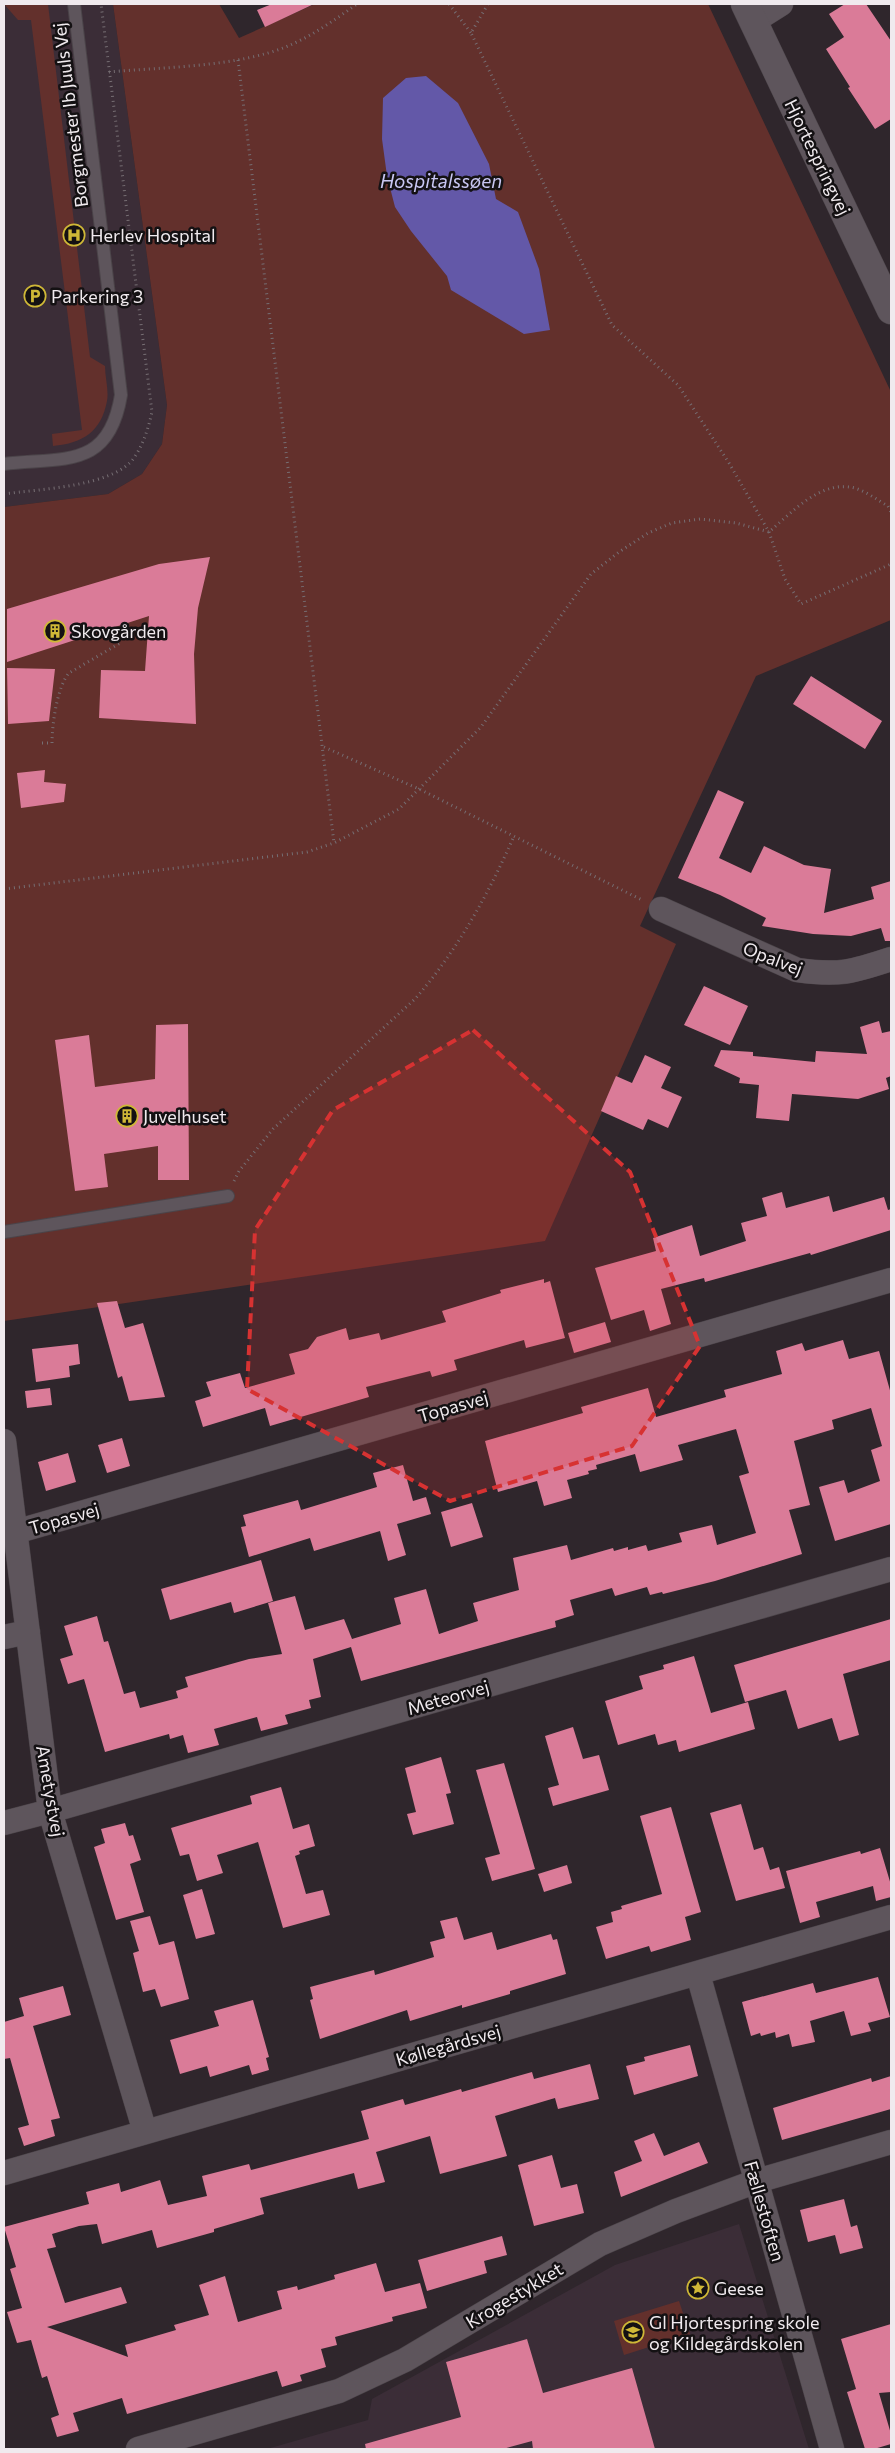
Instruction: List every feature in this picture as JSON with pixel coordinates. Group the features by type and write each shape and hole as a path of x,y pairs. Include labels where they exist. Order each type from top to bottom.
{"street":[{"path":"750,12 781,4"},
{"name":"Hjortespringvej","path":"750,12 890,304"},
{"name":"Opalvej","path":"661,909 797,970 822,974 847,973 891,959"},
{"name":"Topasvej","path":"15,1532 891,1280"},
{"name":"Ametystvej","path":"4,1441 50,1811 145,2132"},
{"name":"Meteorvej","path":"4,1822 50,1811 891,1569"},
{"path":"4,1637 28,1632"},
{"name":"Køllegårdsvej","path":"4,2173 891,1917"},
{"name":"Fællestoften","path":"698,1974 832,2449"},
{"name":"Krogestykket","path":"138,2449 339,2391 405,2360 600,2244 676,2210 757,2181 891,2142"}],"lane":[{"name":"Borgmester Ib Juuls Vej","path":"4,464 74,456 90,452 102,443 112,430 118,415 121,394 74,4"},
{"path":"4,1232 228,1196"}],"path":[{"path":"110,72 238,60 288,46 341,16 357,4"},
{"path":"449,4 471,32 612,325 678,385 770,532 785,579 802,604 891,564"},
{"path":"471,32 488,4"},
{"path":"238,60 334,843"},
{"path":"770,532 809,499 827,489 849,486 888,506 891,512"},
{"path":"4,890 307,852 334,843 399,809 481,727 591,574 619,552 648,533 664,527 700,519 736,523 770,532"},
{"path":"42,742 52,744 52,731 63,680 69,673 122,642"},
{"path":"323,746 419,789 661,909"},
{"path":"228,1196 239,1171 273,1129 415,999 435,976 466,930 500,868 514,836"}],"highlighted area":[{"path":"473,1030 630,1172 700,1346 632,1446 450,1501 247,1389 255,1230 333,1110"}],"shaded area":[{"name":"Herlev Hospital","path":"4,4 113,4 167,405 162,444 142,474 108,494 4,507"},
{"path":"4,4 48,4 90,357 105,366 107,401 100,421 82,439 53,446 52,434 82,430 31,20 18,20"},
{"path":"113,4 219,4 239,38 315,4 708,4 891,392 891,620 756,676 640,926 676,944 545,1241 4,1321 4,507 108,494 142,474 162,444 167,405"},
{"name":"Gl Hjortespring skole og Kildegårdskolen","path":"739,2224 809,2449 267,2449 368,2420 372,2399 615,2265"},
{"path":"679,2301 690,2334 624,2355 614,2321"}],"water":[{"name":"Hospitalssøen","path":"426,76 458,103 489,164 496,199 518,212 539,269 550,330 524,334 451,290 447,276 411,231 395,207 387,176 382,139 383,98 406,78"}],"building":[{"path":"272,4 314,4 265,27 257,10"},
{"path":"845,4 866,4 891,41 891,119 875,129 848,88 850,87 826,49 844,37 829,14"},
{"name":"Skovgården","path":"210,557 198,608 194,654 196,724 99,718 101,670 145,671 149,616 7,662 7,609 159,564"},
{"path":"7,668 55,669 49,721 8,724"},
{"path":"811,676 882,721 865,749 793,704"},
{"path":"45,770 44,782 66,784 64,802 21,808 17,773"},
{"path":"718,790 744,802 719,858 751,873 764,846 804,865 831,869 824,913 874,899 871,887 891,881 891,941 885,941 881,928 851,936 813,934 762,926 766,918 720,895 678,878"},
{"path":"704,986 748,1006 730,1045 684,1025"},
{"path":"879,1021 882,1033 891,1031 891,1076 886,1078 889,1089 858,1099 792,1094 789,1121 756,1118 759,1085 739,1083 740,1078 714,1066 721,1050 753,1052 753,1056 815,1062 816,1051 867,1054 860,1027"},
{"name":"Juvelhuset","path":"188,1024 189,1180 158,1180 158,1146 104,1154 108,1187 75,1191 55,1040 89,1035 95,1087 155,1079 156,1025"},
{"path":"645,1055 671,1067 661,1088 682,1097 668,1128 648,1119 643,1130 601,1111 616,1076 632,1083"},
{"path":"782,1192 786,1208 829,1196 833,1212 884,1197 888,1210 891,1209 891,1230 811,1255 810,1253 705,1282 704,1278 661,1289 671,1324 650,1331 644,1310 611,1320 595,1268 656,1251 653,1238 692,1225 700,1256 746,1241 741,1223 767,1216 762,1198"},
{"path":"544,1279 544,1283 550,1281 565,1338 526,1348 524,1340 454,1360 457,1370 432,1377 430,1371 366,1387 369,1397 270,1426 265,1408 203,1427 195,1401 211,1396 206,1382 240,1373 245,1388 295,1374 289,1354 308,1349 317,1337 346,1328 349,1340 379,1333 381,1340 446,1322 442,1311 501,1293 500,1290"},
{"path":"117,1301 125,1328 143,1323 165,1397 129,1401 122,1376 118,1378 97,1303"},
{"path":"605,1322 611,1342 574,1353 568,1333"},
{"path":"843,1340 849,1359 879,1351 891,1394 891,1524 835,1541 819,1487 844,1480 848,1493 880,1481 871,1450 882,1446 871,1408 832,1420 834,1429 794,1441 810,1505 789,1510 802,1554 715,1581 663,1594 662,1592 650,1595 647,1587 615,1596 612,1588 570,1600 574,1615 555,1621 556,1627 361,1681 351,1647 313,1659 321,1697 309,1700 311,1708 285,1715 288,1724 261,1731 257,1717 214,1729 219,1745 188,1753 183,1735 170,1739 169,1734 105,1752 84,1679 68,1684 60,1659 73,1655 64,1626 97,1616 104,1642 108,1641 124,1694 135,1691 140,1708 178,1698 176,1691 188,1687 185,1677 249,1659 282,1654 268,1603 295,1596 305,1630 344,1619 352,1639 401,1624 394,1598 426,1589 439,1634 478,1621 473,1603 519,1590 513,1558 567,1545 571,1560 613,1548 614,1551 628,1547 628,1550 646,1545 648,1551 682,1542 679,1533 712,1525 717,1545 756,1533 739,1476 749,1473 736,1429 678,1445 683,1460 640,1472 635,1454 596,1465 597,1469 588,1471 589,1474 567,1480 572,1498 544,1506 537,1481 498,1492 485,1441 583,1413 581,1407 648,1388 656,1417 726,1397 724,1390 782,1374 776,1351 802,1343 805,1351"},
{"path":"78,1344 80,1364 69,1366 70,1377 36,1382 32,1349"},
{"path":"50,1388 52,1405 27,1408 25,1391"},
{"path":"122,1438 130,1466 107,1473 98,1445"},
{"path":"68,1453 76,1482 46,1491 38,1462"},
{"path":"403,1465 413,1501 426,1497 431,1514 397,1524 406,1555 388,1561 380,1531 314,1551 310,1538 249,1557 241,1527 246,1526 243,1515 298,1500 301,1510 377,1487 373,1473"},
{"path":"472,1503 483,1537 451,1547 441,1512"},
{"path":"261,1560 273,1601 234,1613 231,1602 170,1620 161,1589"},
{"path":"891,1619 891,1660 843,1674 859,1735 839,1741 832,1718 798,1729 786,1690 745,1702 734,1665"},
{"path":"694,1656 711,1713 748,1702 755,1729 679,1752 676,1740 658,1745 655,1734 618,1745 605,1701 643,1689 639,1676 664,1669 663,1665"},
{"path":"573,1727 583,1759 599,1755 609,1790 553,1806 548,1788 559,1785 545,1736"},
{"path":"441,1757 451,1793 446,1794 454,1824 413,1835 407,1814 416,1812 405,1768"},
{"path":"504,1763 535,1869 492,1881 485,1858 500,1854 476,1770"},
{"path":"281,1787 293,1829 309,1824 315,1846 299,1851 300,1854 295,1856 306,1894 323,1890 330,1915 283,1928 258,1842 217,1855 223,1873 197,1881 189,1854 180,1856 171,1828 252,1804 250,1796"},
{"path":"741,1804 754,1850 763,1847 770,1870 779,1867 785,1888 736,1901 710,1813"},
{"path":"671,1807 701,1912 685,1917 691,1940 651,1952 649,1946 606,1959 596,1927 613,1922 611,1912 622,1909 621,1906 662,1894 640,1816"},
{"path":"125,1823 129,1836 133,1835 141,1860 130,1864 144,1912 116,1920 94,1847 105,1843 101,1829"},
{"path":"880,1848 891,1885 891,1897 876,1901 873,1886 816,1902 820,1917 800,1923 786,1871 860,1851 861,1854"},
{"path":"567,1865 572,1883 544,1892 538,1874"},
{"path":"202,1889 215,1934 196,1939 183,1895"},
{"path":"150,1916 159,1945 174,1941 189,1999 161,2007 155,1989 143,1992 133,1953 139,1951 130,1921"},
{"path":"457,1917 464,1940 492,1932 497,1950 551,1934 553,1940 557,1939 566,1974 510,1991 510,1994 462,2008 462,2005 410,2021 407,2010 320,2039 310,2000 313,1999 310,1987 374,1970 375,1975 434,1957 430,1942 445,1938 440,1921"},
{"path":"878,1977 890,2017 868,2023 871,2031 851,2036 844,2011 810,2021 815,2042 792,2047 789,2034 776,2038 775,2032 761,2036 760,2033 751,2036 742,2002 813,1983 816,1993"},
{"path":"63,1986 71,2015 33,2026 60,2118 51,2120 55,2136 24,2146 18,2128 29,2125 10,2058 4,2059 4,2022 24,2016 19,1998"},
{"path":"253,2000 269,2057 266,2058 269,2070 252,2075 249,2065 210,2077 207,2066 180,2074 170,2040 219,2026 214,2011"},
{"path":"690,2045 698,2076 634,2095 626,2066 645,2061 644,2057"},
{"path":"590,2064 599,2099 558,2109 555,2098 495,2116 507,2156 440,2174 430,2136 376,2152 385,2182 358,2189 354,2173 260,2198 264,2214 214,2229 214,2232 157,2248 152,2230 102,2244 97,2224 79,2226 52,2234 56,2247 47,2249 65,2303 121,2287 127,2303 47,2327 128,2357 125,2345 176,2330 174,2325 209,2315 199,2285 225,2276 238,2322 282,2309 277,2291 297,2286 298,2290 335,2279 334,2275 376,2263 385,2292 420,2283 427,2308 392,2317 393,2321 335,2337 337,2345 321,2349 326,2367 300,2375 302,2381 282,2387 277,2371 127,2414 122,2398 73,2413 79,2431 57,2437 51,2418 59,2415 47,2376 42,2378 31,2340 17,2343 7,2312 22,2308 10,2269 16,2267 4,2227 89,2204 86,2192 119,2183 121,2192 160,2180 168,2205 207,2196 202,2176 249,2164 251,2170 369,2139 361,2111 403,2099 405,2105 461,2089 462,2092 532,2072 534,2079"},
{"path":"891,2076 891,2109 782,2140 773,2108 871,2078 872,2082"},
{"path":"654,2133 664,2156 699,2142 708,2163 621,2197 614,2172 642,2161 634,2141"},
{"path":"552,2155 561,2188 577,2184 584,2213 534,2226 518,2165"},
{"path":"844,2199 851,2227 857,2225 863,2248 840,2254 835,2235 808,2242 800,2210"},
{"path":"502,2236 507,2255 484,2261 487,2273 427,2291 418,2260"},
{"path":"891,2324 891,2392 879,2393 891,2434 891,2444 874,2449 865,2449 847,2392 856,2389 841,2339"},
{"path":"527,2339 543,2393 632,2368 655,2449 533,2449 532,2441 503,2449 366,2449 365,2444 461,2417 446,2362"}],"place":[{"name":"Herlev Hospital","path":"74,235"},
{"name":"Parkering 3","path":"35,296"},
{"name":"Skovgården","path":"55,631"},
{"name":"Juvelhuset","path":"127,1116"},
{"name":"Geese","path":"698,2288"},
{"name":"Gl Hjortespring skole og Kildegårdskolen","path":"633,2332"}]}
